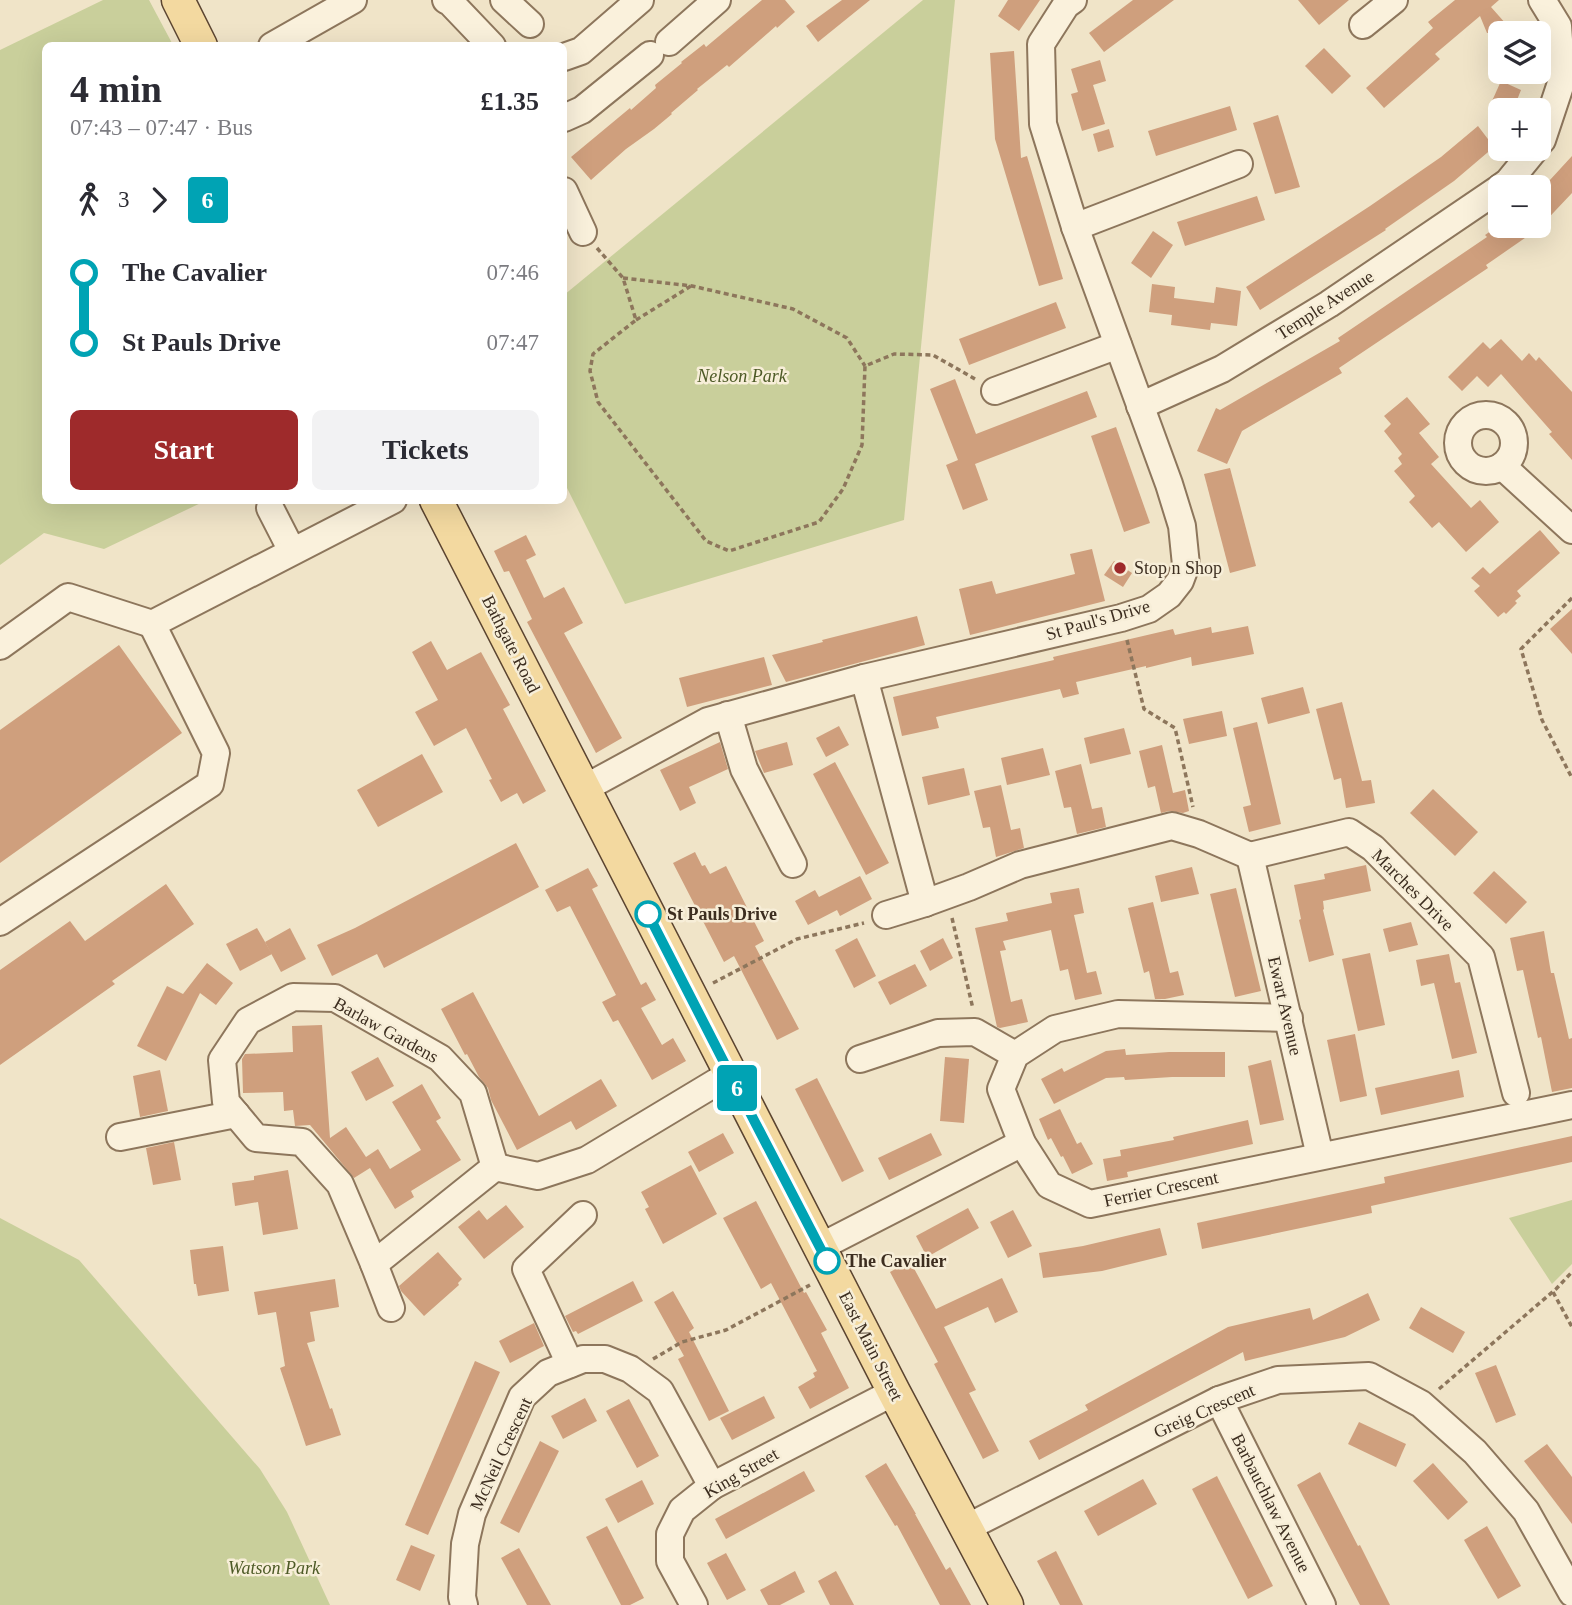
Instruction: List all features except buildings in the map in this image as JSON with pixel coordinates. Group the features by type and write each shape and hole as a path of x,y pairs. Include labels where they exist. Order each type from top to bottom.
{"main road":[{"path":"178,0 199,42"},
{"name":"Bathgate Road","path":"438,504 585,788"},
{"name":"East Main Street","path":"585,788 894,1392 1007,1605"}],"street":[{"path":"279,42 354,0"},
{"path":"446,0 488,42"},
{"path":"504,0 530,24"},
{"path":"567,56 581,51 640,0"},
{"path":"567,117 582,110 717,0"},
{"name":"St Paul's Drive","path":"585,788 708,721 864,678 1121,618 1150,609 1169,595 1180,581 1186,565 1182,526 1075,227 1043,124 1041,44 1066,5 1073,0"},
{"path":"1363,25 1394,0"},
{"path":"1542,0 1558,26 1567,81 1551,119"},
{"name":"Temple Avenue","path":"1514,175 1525,161"},
{"path":"1075,227 1239,164"},
{"name":"Temple Avenue","path":"1140,406 1222,369 1329,304 1488,196"},
{"path":"567,197 583,232"},
{"path":"995,391 1118,345"},
{"path":"1502,466 1572,530"},
{"path":"0,646 68,597 152,624 385,504"},
{"path":"270,508 292,551"},
{"path":"0,922 211,784 216,753 152,624"},
{"path":"864,678 935,899"},
{"path":"729,715 744,769 793,864"},
{"path":"886,915 935,899 1020,865 1172,826 1199,834 1250,856"},
{"name":"Marches Drive","path":"1250,856 1349,832 1373,848 1481,957 1516,1093"},
{"name":"Ewart Avenue","path":"1250,856 1320,1156"},
{"name":"Barlaw Gardens","path":"391,1308 340,1184 302,1142 256,1138 226,1102 222,1060 248,1021 293,997 335,998 440,1058 473,1093 495,1167"},
{"path":"860,1059 938,1033 975,1032 1015,1055 1055,1029 1118,1014 1289,1018"},
{"name":"Ferrier Crescent","path":"1015,1055 1001,1089 1022,1143 1049,1185 1090,1204 1572,1105"},
{"path":"374,1264 495,1167 538,1176 587,1160 730,1074"},
{"path":"120,1136 236,1114"},
{"path":"827,1260 1022,1143"},
{"path":"570,1364 526,1269 583,1215"},
{"name":"McNeil Crescent","path":"464,1605 462,1597 466,1544 472,1514 522,1397 548,1373 583,1359 606,1359 633,1371 660,1391 712,1486"},
{"name":"Greig Crescent","path":"967,1528 1219,1400 1278,1380 1369,1376 1422,1404 1475,1452 1526,1511 1572,1593"},
{"name":"King Street","path":"694,1605 670,1561 670,1534 682,1510 712,1486 894,1392"},
{"name":"Barbauchlaw Avenue","path":"1219,1400 1322,1605"}],"path":[{"path":"583,232 623,278 636,320"},
{"path":"623,278 692,286 793,309 847,338 865,366 862,445 843,489 819,522 729,551 706,541 598,402 590,371 593,354 636,320 692,286"},
{"path":"865,366 894,354 933,355 995,391"},
{"path":"1572,598 1521,649 1542,720 1572,778"},
{"path":"1121,618 1144,709 1175,728 1199,834"},
{"path":"935,899 972,1002 975,1032"},
{"path":"690,995 797,939 866,923 886,915"},
{"path":"633,1371 682,1342 726,1330 827,1260"},
{"path":"1422,1404 1553,1292 1572,1272"},
{"path":"1553,1292 1572,1327"}],"green space":[{"path":"103,0 149,0 171,42 42,42 42,504 199,504 104,549 44,533 0,565 0,50"},
{"name":"Nelson Park","path":"923,0 955,0 904,520 625,604 567,488 567,293"},
{"path":"1572,1200 1572,1264 1552,1284 1509,1218"},
{"name":"Watson Park","path":"0,1218 79,1260 260,1469 287,1512 330,1605 0,1605"}],"bus line":[{"name":"6","path":"648,914 827,1261"}],"place":[{"name":"Stop n Shop","path":"1120,568"},
{"name":"St Pauls Drive","path":"648,914"},
{"name":"The Cavalier","path":"827,1261"}]}
